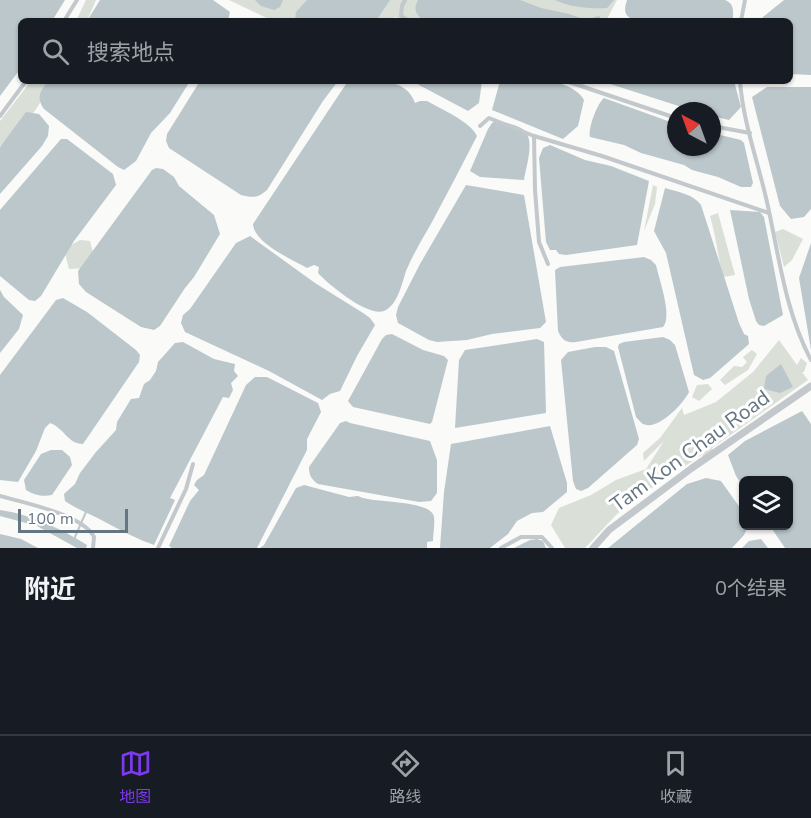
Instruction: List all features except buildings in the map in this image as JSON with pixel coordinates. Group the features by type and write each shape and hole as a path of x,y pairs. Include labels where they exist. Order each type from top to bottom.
{"street":[{"name":"Tam Kon Chau Road","path":"593,548 603,535 692,468 811,386"}],"lane":[{"path":"66,18 76,0"},
{"path":"404,18 401,16 405,0"},
{"path":"742,18 745,0"},
{"path":"0,116 24,84"},
{"path":"575,84 667,115"},
{"path":"741,84 782,279 793,319 811,360"},
{"path":"480,126 489,118 534,136 592,153 769,213"},
{"path":"721,128 750,133"},
{"path":"534,136 539,242 548,264"},
{"path":"158,548 186,489 193,464"},
{"path":"0,496 39,506 85,526 94,537 93,548"},
{"path":"501,548 521,537 542,537 552,548"}],"shaded area":[{"path":"0,0 65,0 54,18 18,18 18,72 0,96"},
{"path":"86,0 96,0 88,18 77,18"},
{"path":"100,0 213,0 230,12 229,18 89,18"},
{"path":"229,0 617,0 608,18 267,18"},
{"path":"255,0 283,0 280,7 274,10 261,6"},
{"path":"307,0 390,0 378,18 295,18 296,12"},
{"path":"418,0 520,0 580,18 421,18 416,12"},
{"path":"555,0 614,0 607,8 587,8"},
{"path":"627,0 725,0 732,6 733,18 630,18 625,8"},
{"path":"784,0 811,0 811,75 793,74 793,18 762,18"},
{"path":"29,84 52,84 22,128 0,146 0,121"},
{"path":"46,84 188,84 170,113 151,133 136,161 124,170 44,109 40,101"},
{"path":"198,84 336,84 267,190 258,196 241,195 169,148 166,141 167,134"},
{"path":"346,84 396,84 411,94 415,103 427,101 462,121 477,136 412,258 396,299 384,311 377,312 368,309 339,292 318,273 319,267 314,265 307,268 274,250 260,238 253,224"},
{"path":"482,84 479,103 468,111 419,85"},
{"path":"499,84 561,84 580,94 584,100 578,126 563,139 492,110"},
{"path":"610,84 735,84 741,107 729,120 721,118 721,102 667,102"},
{"path":"767,87 811,87 811,209 804,217 791,219 780,206 752,97"},
{"path":"604,98 667,121 667,156 721,156 721,135 741,140 744,143 753,183 751,187 741,187 624,145 590,137 590,128"},
{"path":"26,112 39,114 49,126 48,136 0,194 0,147"},
{"path":"497,120 515,125 526,132 530,144 524,180 480,177 470,171 488,129"},
{"path":"61,139 67,139 113,174 116,185 74,241 41,296 35,301 29,300 0,276 0,210"},
{"path":"550,145 585,160 611,166 649,181 637,245 566,255 550,250 546,242 539,158 543,148"},
{"path":"163,169 174,177 179,186 214,215 220,234 194,277 160,326 154,330 141,327 86,292 79,284 78,271 152,170"},
{"path":"466,185 524,195 546,322 540,328 492,334 467,340 437,342 398,323 396,315 398,307"},
{"path":"653,185 657,187 655,204 644,231"},
{"path":"665,188 690,196 701,205 739,323 744,334 748,336 749,344 710,378 703,380 694,375 666,253 654,231"},
{"path":"730,210 760,212 764,217 783,315 764,326 759,325 756,321 749,299"},
{"path":"718,213 735,275 723,277 710,216"},
{"path":"783,229 803,239 792,260 784,267 775,232"},
{"path":"250,236 315,283 363,313 375,325 340,391 322,400 269,371 185,332 181,323 183,315 190,309 236,243"},
{"path":"80,240 90,241 94,256 89,268 69,269 64,249"},
{"path":"811,243 811,350 799,278"},
{"path":"644,257 656,265 667,315 663,327 576,342 563,339 558,331 555,270 560,267"},
{"path":"0,290 23,315 19,329 0,353"},
{"path":"63,298 87,312 136,350 140,355 139,362 83,444 73,441 50,423 45,428 36,451 18,482 0,480 0,375 56,300"},
{"path":"392,334 423,350 444,356 448,360 430,424 353,407 348,401 382,339"},
{"path":"663,337 675,345 689,392 676,409 663,420 656,424 643,424 636,417 618,347 624,342"},
{"path":"537,339 544,342 546,413 455,428 459,360 465,350"},
{"path":"779,340 797,365 801,358 807,363 802,372 808,380 712,448 713,451 705,457 702,455 657,484 617,514 585,548 565,548 551,525 559,508 591,495 616,480 646,469 664,441 644,461 643,453 660,438 682,408 684,415 716,402 753,372"},
{"path":"183,342 214,359 235,364 234,371 238,376 231,383 233,390 229,398 223,397 170,498 175,500 154,545 75,507 65,501 64,494 75,484 80,473 116,430 117,422 131,399 139,398 144,384 156,371 158,362 175,343"},
{"path":"606,347 614,351 639,439 637,445 588,488 581,491 576,489 573,481 561,360 568,352"},
{"path":"752,350 757,354 748,370 725,385 720,380 734,366 742,367 747,362 743,357"},
{"path":"781,364 793,387 780,393 764,389 766,376"},
{"path":"255,377 267,377 318,403 321,412 307,439 307,450 257,548 172,548 169,546 190,501 199,490 194,485 204,475 246,385"},
{"path":"708,384 712,389 699,401 692,397 697,385"},
{"path":"802,411 811,424 811,548 785,548 773,530 793,530 793,476 739,476 739,481 736,476 728,455 745,441"},
{"path":"346,421 430,441 437,460 437,493 431,501 419,502 318,484 310,475 309,467 340,423"},
{"path":"550,426 567,483 567,492 543,512 532,513 517,521 508,534 490,548 440,548 444,492 451,444"},
{"path":"51,450 62,450 70,457 72,465 52,495 41,496 29,492 26,490 24,480 41,454"},
{"path":"706,478 721,481 739,506 739,530 746,530 732,548 608,548 687,484"},
{"path":"304,485 349,497 358,496 423,507 434,517 433,541 427,542 427,548 260,548 264,545 296,488"},
{"path":"0,510 45,523 87,545 86,548 77,548 37,526 0,516"},
{"path":"0,534 21,539 38,548 0,548"},
{"path":"761,539 768,548 742,548 749,541"},
{"path":"530,540 543,541 546,548 514,548"}],"waterway":[{"path":"75,537 86,512"}]}
